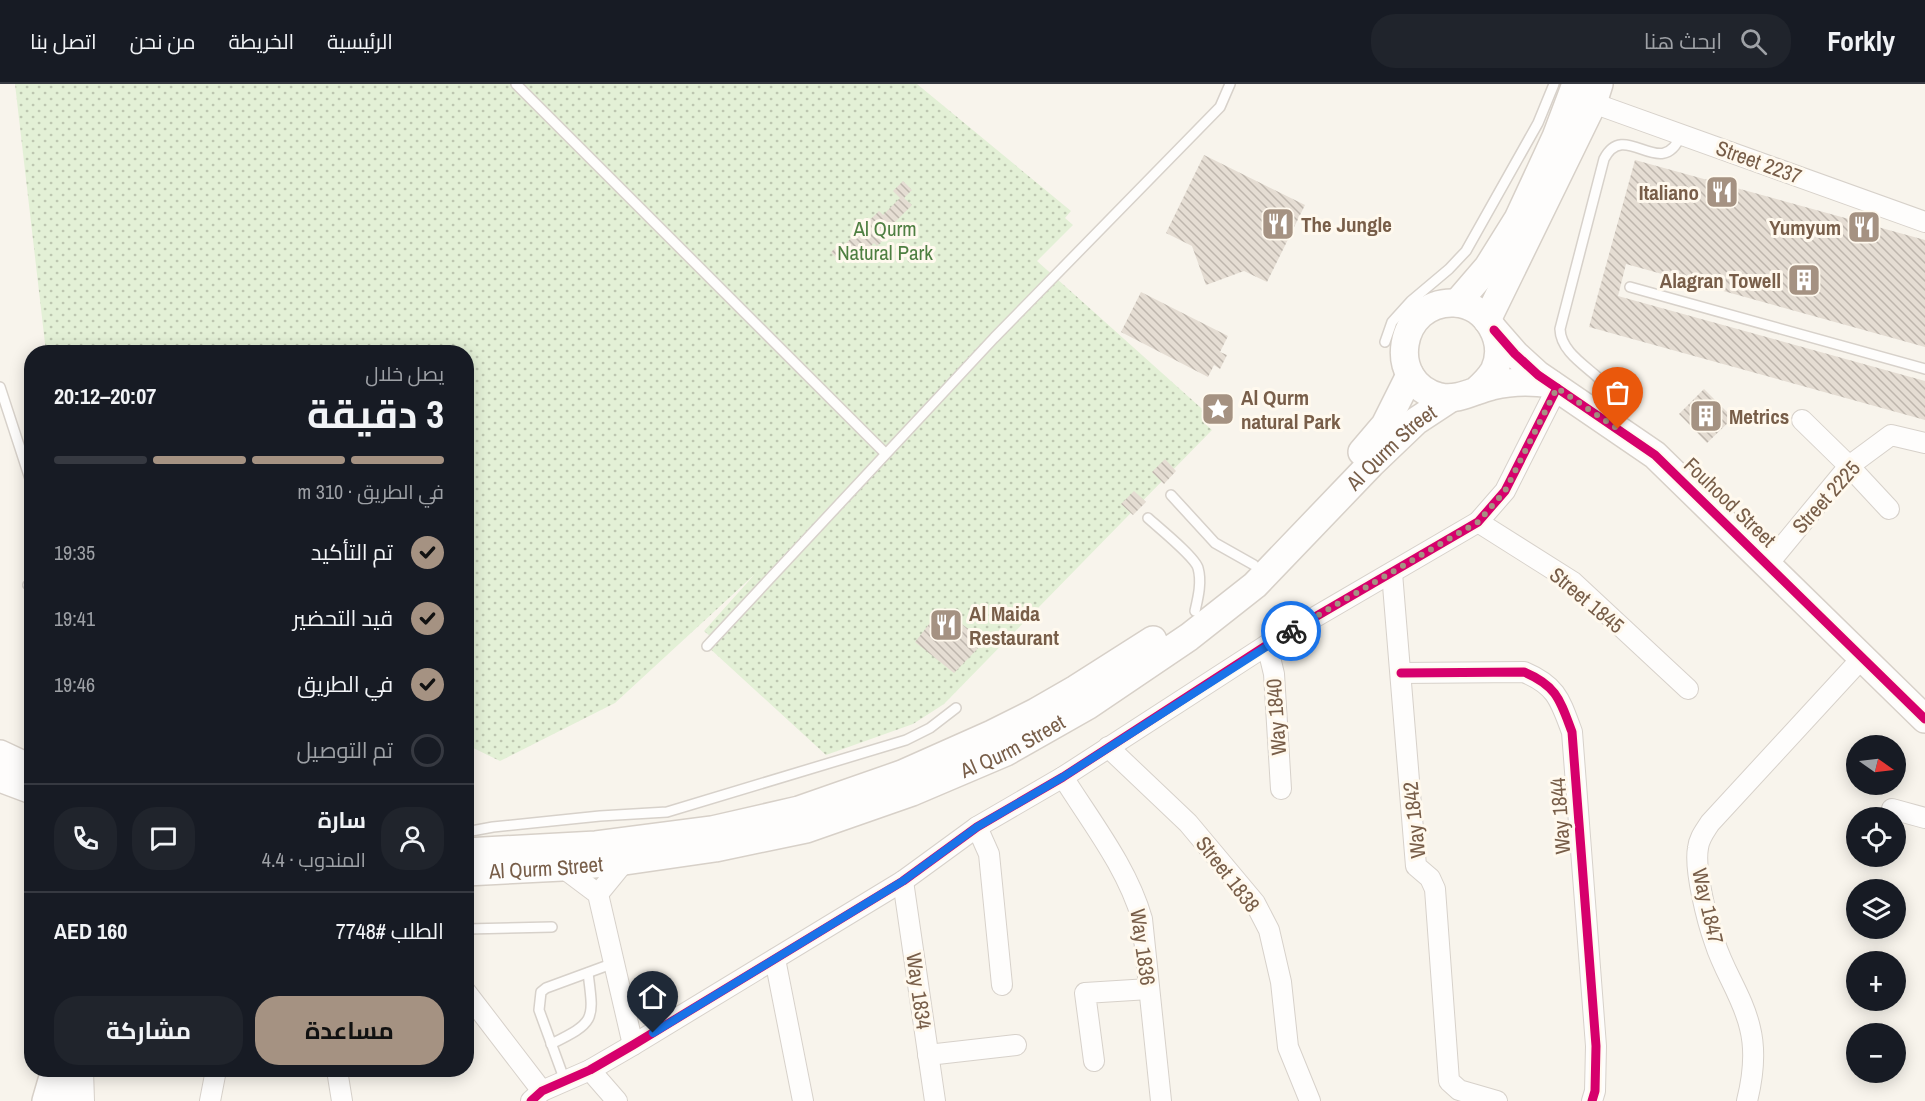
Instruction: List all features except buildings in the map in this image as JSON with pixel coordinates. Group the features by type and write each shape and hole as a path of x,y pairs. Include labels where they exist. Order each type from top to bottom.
{"main road":[{"path":"1457,303 1488,267 1518,219 1556,137 1590,90"},
{"path":"1491,325 1590,90"},
{"path":"1442,303 1457,303 1468,306 1491,325 1498,342 1498,354 1494,369 1486,383 1463,395 1439,397 1428,392 1410,375 1405,361 1404,346 1408,331 1416,318 1428,309 1442,303"},
{"name":"Fouhood Street","path":"1491,325 1520,359 1554,386 1655,455 1925,719"},
{"name":"Al Qurm Street","path":"474,852 596,845 712,830 799,810 902,774 1036,712 1175,626 1254,565 1298,522 1385,425 1410,375"},
{"name":"Fouhood Street","path":"1463,395 1490,386 1521,381 1554,386"},
{"name":"Al Qurm Street","path":"474,872 625,861 715,848 806,828 912,792 1006,752 1087,706 1189,637 1255,585 1371,464 1416,421 1463,395"},
{"path":"0,746 13,774"},
{"path":"46,1101 53,1077"},
{"path":"67,1101 74,1077"}],"street":[{"name":"Street 2237","path":"1590,90 1681,135 1925,222"},
{"path":"474,1004 537,1096 590,1070 903,881 977,827 1063,777 1267,645 1478,522 1505,491 1554,386"},
{"path":"1802,420 1889,509"},
{"name":"Street 2225","path":"1768,564 1849,466 1891,435 1925,443"},
{"name":"Street 1845","path":"1478,522 1573,582 1688,689"},
{"name":"Way 1842","path":"1392,573 1416,866 1430,878 1435,889 1449,1081 1459,1090 1497,1101"},
{"name":"Way 1840","path":"1267,645 1274,674 1281,789"},
{"name":"Way 1847","path":"1747,1101 1753,1065 1751,1030 1741,998 1715,944 1703,896 1697,849 1710,823 1862,658"},
{"name":"Way 1844","path":"1401,673 1524,672 1541,679 1554,691 1563,708 1572,732 1596,1046 1595,1091 1592,1101"},
{"name":"Street 1838","path":"1108,747 1188,823 1255,903 1269,930 1281,982 1288,1047 1310,1101"},
{"name":"Way 1836","path":"1063,777 1136,897 1142,919 1161,1101"},
{"path":"1906,813 1925,818"},
{"path":"977,827 989,854 1002,985"},
{"path":"597,894 625,861"},
{"path":"562,867 597,894 633,1045"},
{"name":"Way 1834","path":"903,881 935,1101"},
{"path":"774,959 803,1101"},
{"path":"1094,1061 1084,993 1149,989"},
{"path":"928,1055 1016,1045"},
{"path":"590,1070 617,1101"},
{"path":"83,1077 84,1101"},
{"path":"210,1101 215,1077"},
{"path":"338,1077 342,1101"}],"lane":[{"path":"516,84 885,453"},
{"path":"707,646 994,338 1220,107 1230,84"},
{"path":"1385,342 1392,322 1466,251 1538,123 1554,84"},
{"path":"1599,416 1610,401 1610,392 1605,384 1566,350 1561,340 1560,328 1604,159 1609,149 1623,144 1660,154 1666,153 1677,146 1681,135"},
{"path":"1630,287 1925,369"},
{"path":"0,387 24,460"},
{"path":"1171,495 1215,543 1254,565"},
{"path":"1148,518 1195,561 1199,576 1199,592 1195,611"},
{"path":"474,831 600,816 666,812 906,740 930,728 956,708"},
{"path":"474,929 552,927"},
{"path":"565,1081 539,1010 541,992 546,988 614,963"},
{"path":"551,1044 576,1032 586,1024 592,1006 588,973"}],"green space":[{"name":"Al Qurm Natural Park","path":"15,84 917,84 1071,211 1065,218 1073,225 1037,261 1210,416 1204,423 1212,430 944,704 913,724 826,755 706,645 712,638 704,631 755,574 615,703 500,761 474,748 474,345 45,345"}],"cycle path":[{"path":"1494,330 1538,375 1655,455 1925,719"},
{"path":"531,1101 542,1091 590,1070 633,1045 903,881 977,827 1063,777 1267,645 1478,522 1505,491 1557,388"},
{"path":"1401,673 1524,672 1551,689 1564,711 1572,732 1596,1046 1595,1091 1592,1101"}],"way so far":[{"path":"1291,631 1478,522 1505,491 1557,388 1618,429"}],"place":[{"name":"Italiano","path":"1722,192"},
{"name":"The Jungle","path":"1278,224"},
{"name":"Yumyum","path":"1864,227"},
{"name":"Alagran Towell","path":"1804,280"},
{"name":"Al Qurm natural Park","path":"1218,409"},
{"name":"Metrics","path":"1706,416"},
{"name":"Al Maida Restaurant","path":"946,625"}],"route":[{"path":"653,1033 903,881 977,827 1063,777 1291,631"}]}
